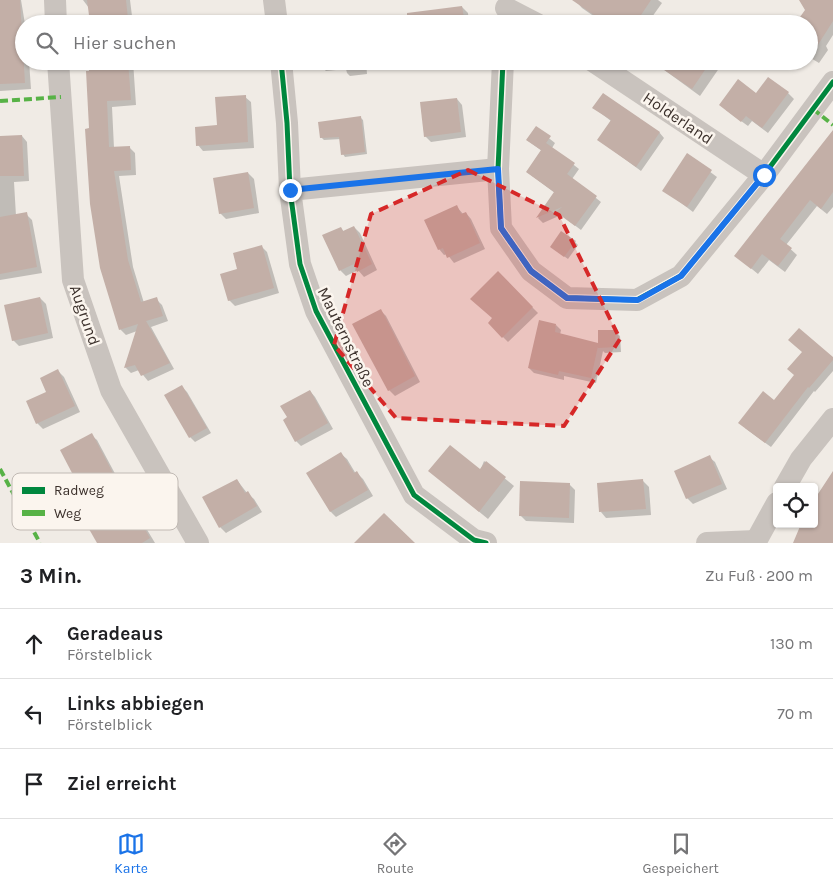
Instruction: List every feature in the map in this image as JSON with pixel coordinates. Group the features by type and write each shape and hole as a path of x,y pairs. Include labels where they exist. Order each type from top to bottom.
{"street":[{"path":"54,0 55,15"},
{"path":"274,0 276,15"},
{"name":"Augrund","path":"59,70 72,280 111,390 158,473"},
{"name":"Mauternstraße","path":"282,70 287,123 290,190 300,264 316,311 414,495 474,540 486,543"},
{"path":"503,70 498,169 501,228 531,271 567,298 638,300 681,276 764,175 833,82"},
{"name":"Holderland","path":"606,70 764,175"},
{"path":"290,190 498,169"},
{"path":"788,483 801,459 833,419"},
{"name":"Augrund","path":"178,508 198,543"},
{"path":"706,543 756,542 773,510"}],"highlighted area":[{"path":"468,170 559,215 620,339 564,426 396,418 334,345 371,214"}],"building":[{"path":"0,0 20,0 21,15 15,15 15,70 24,70 25,83 0,84"},
{"path":"87,0 126,0 128,15 89,15"},
{"path":"572,0 651,0 641,15 594,15"},
{"path":"799,0 833,0 833,21 818,45 818,15 801,15 805,10"},
{"path":"462,6 464,15 407,15 407,13"},
{"path":"129,70 131,100 107,101 109,147 130,146 131,170 114,171 128,260 141,302 157,297 163,316 146,321 170,363 141,376 135,365 124,368 138,324 119,330 100,268 90,204 85,129 89,128 86,71"},
{"path":"664,70 705,70 692,89"},
{"path":"768,77 789,92 762,128 746,116 741,122 719,105 738,79 756,93"},
{"path":"603,93 660,132 636,167 597,140 611,120 592,108"},
{"path":"246,95 248,142 196,146 195,127 217,125 215,97"},
{"path":"457,98 461,132 424,137 420,102"},
{"path":"361,116 365,152 341,155 339,137 320,138 318,122"},
{"path":"536,126 551,136 546,143 575,163 567,174 597,196 575,226 556,212 562,207 536,218 554,192 526,172 541,150 526,140"},
{"path":"833,130 833,192 821,209 810,200 780,239 792,248 778,266 762,254 751,269 734,256"},
{"path":"22,135 24,176 0,176 0,136"},
{"path":"687,153 712,170 687,207 662,191"},
{"path":"248,172 254,208 219,214 213,178"},
{"path":"457,205 461,214 466,212 480,243 447,258 443,248 438,250 424,220"},
{"path":"27,212 37,267 0,274 0,217"},
{"path":"354,226 372,264 357,272 354,264 339,271 322,235 341,227 343,231"},
{"path":"561,231 576,241 564,257 550,247"},
{"path":"262,245 274,288 228,301 220,274 237,269 233,253"},
{"path":"498,271 533,307 502,338 488,323 492,318 470,299"},
{"path":"40,297 48,333 12,341 4,305"},
{"path":"381,309 415,376 388,391 352,324"},
{"path":"539,320 556,324 555,332 598,343 598,330 615,330 616,347 598,348 598,346 591,378 559,371 558,375 528,368"},
{"path":"799,328 833,357 833,360 808,387 765,443 738,423 763,391 774,400 794,375 787,369 802,352 788,340"},
{"path":"58,369 75,406 36,424 26,401 46,392 40,378"},
{"path":"182,385 207,428 189,438 164,395"},
{"path":"310,390 328,423 295,442 283,420 287,417 280,406"},
{"path":"92,433 113,473 72,473 60,450"},
{"path":"450,445 480,469 486,461 506,477 479,512 428,471"},
{"path":"341,452 354,473 357,471 368,490 330,512 306,473"},
{"path":"710,455 722,484 686,499 674,471"},
{"path":"833,471 833,543 793,543 799,528 818,528 818,494"},
{"path":"237,479 245,493 248,491 257,506 219,528 202,497"},
{"path":"643,479 646,509 599,512 597,483"},
{"path":"520,481 570,483 569,518 519,516"},
{"path":"384,513 415,543 354,543"},
{"path":"90,530 146,530 150,538 142,543 97,543"}],"marked path":[{"path":"0,101 61,97"},
{"path":"813,109 833,125"},
{"path":"0,469 12,491"},
{"path":"33,530 40,543"}],"cycle path":[{"path":"282,70 287,123 290,190 300,264 316,311 414,495 474,540 486,543"},
{"path":"503,70 498,169 501,228 531,271 567,298 637,300 681,276 764,175 833,82"}],"route":[{"path":"290,190 498,169 501,228 531,271 567,298 638,300 681,276 764,175"}]}
